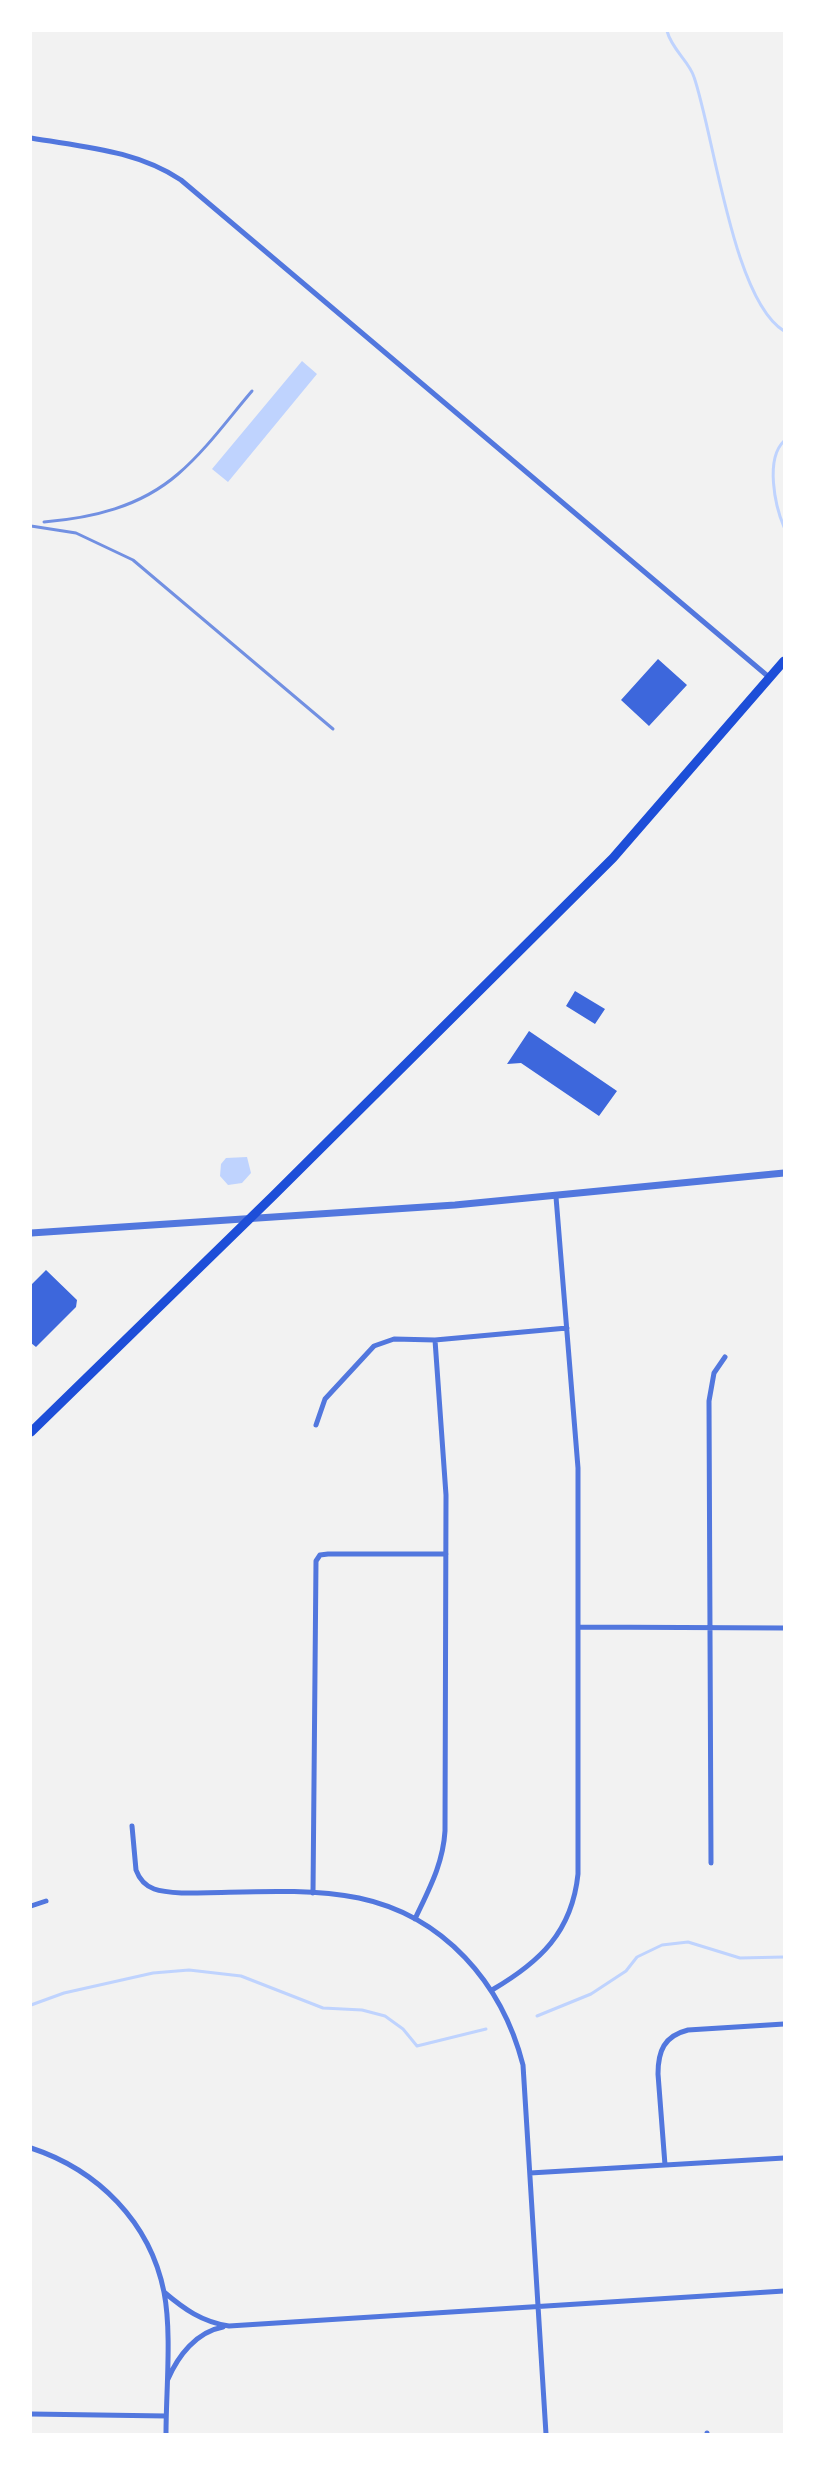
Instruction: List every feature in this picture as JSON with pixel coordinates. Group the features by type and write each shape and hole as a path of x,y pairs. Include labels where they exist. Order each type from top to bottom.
{"main road":[{"path":"31,1432 613,858 784,662"}],"street":[{"path":"31,138 130,155 163,168 181,180 770,678"},
{"path":"31,1233 248,1220 556,1197 784,1173"},
{"path":"492,1990 518,1974 545,1951 562,1928 573,1902 578,1874 578,1468 556,1197"},
{"path":"316,1425 326,1399 374,1346 394,1338 435,1340 567,1328"},
{"path":"415,1919 435,1880 444,1845 446,1554 444,1453 435,1340"},
{"path":"711,1863 709,1401 714,1373 725,1358"},
{"path":"314,1893 316,1561 320,1555 328,1554 446,1554"},
{"path":"579,1627 784,1628"},
{"path":"132,1826 136,1870 142,1882 155,1890 184,1893 314,1893 372,1902 415,1919 455,1947 492,1990 507,2017 523,2065 546,2434"},
{"path":"31,1906 46,1901"},
{"path":"664,2165 658,2074 658,2059 663,2045 674,2035 688,2030 784,2024"},
{"path":"31,2148 53,2155 78,2168 112,2195 131,2217 146,2242 164,2292 166,2310 166,2434"},
{"path":"530,2173 784,2158"},
{"path":"167,2382 174,2365 194,2343 206,2334 229,2326 784,2291"},
{"path":"164,2292 182,2307 200,2318 229,2326"},
{"path":"31,2414 166,2416"}],"water":[{"path":"302,361 317,374 228,482 212,469"},
{"path":"247,1157 251,1173 242,1183 228,1185 220,1176 221,1164 226,1158"}],"building":[{"path":"658,659 687,685 649,726 621,700"},
{"path":"575,991 605,1009 595,1024 566,1006"},
{"path":"529,1031 617,1091 599,1116 521,1063 507,1064"},
{"path":"46,1270 77,1300 76,1307 36,1347 31,1343 31,1285"}],"waterway":[{"path":"667,31 669,38 692,71 694,77 702,103 727,214 738,252 751,286 766,314 784,331"},
{"path":"784,441 778,449 773,471 775,495 784,527"},
{"path":"537,2016 591,1994 626,1971 637,1957 662,1945 688,1942 740,1958 784,1957"},
{"path":"31,2005 64,1993 153,1973 189,1970 241,1976 323,2008 362,2010 385,2016 403,2029 417,2046 486,2029"}],"railway":[{"path":"44,522 97,514 132,503 148,495 178,474 198,455 252,391"},
{"path":"31,526 76,533 133,560 333,729"}]}
